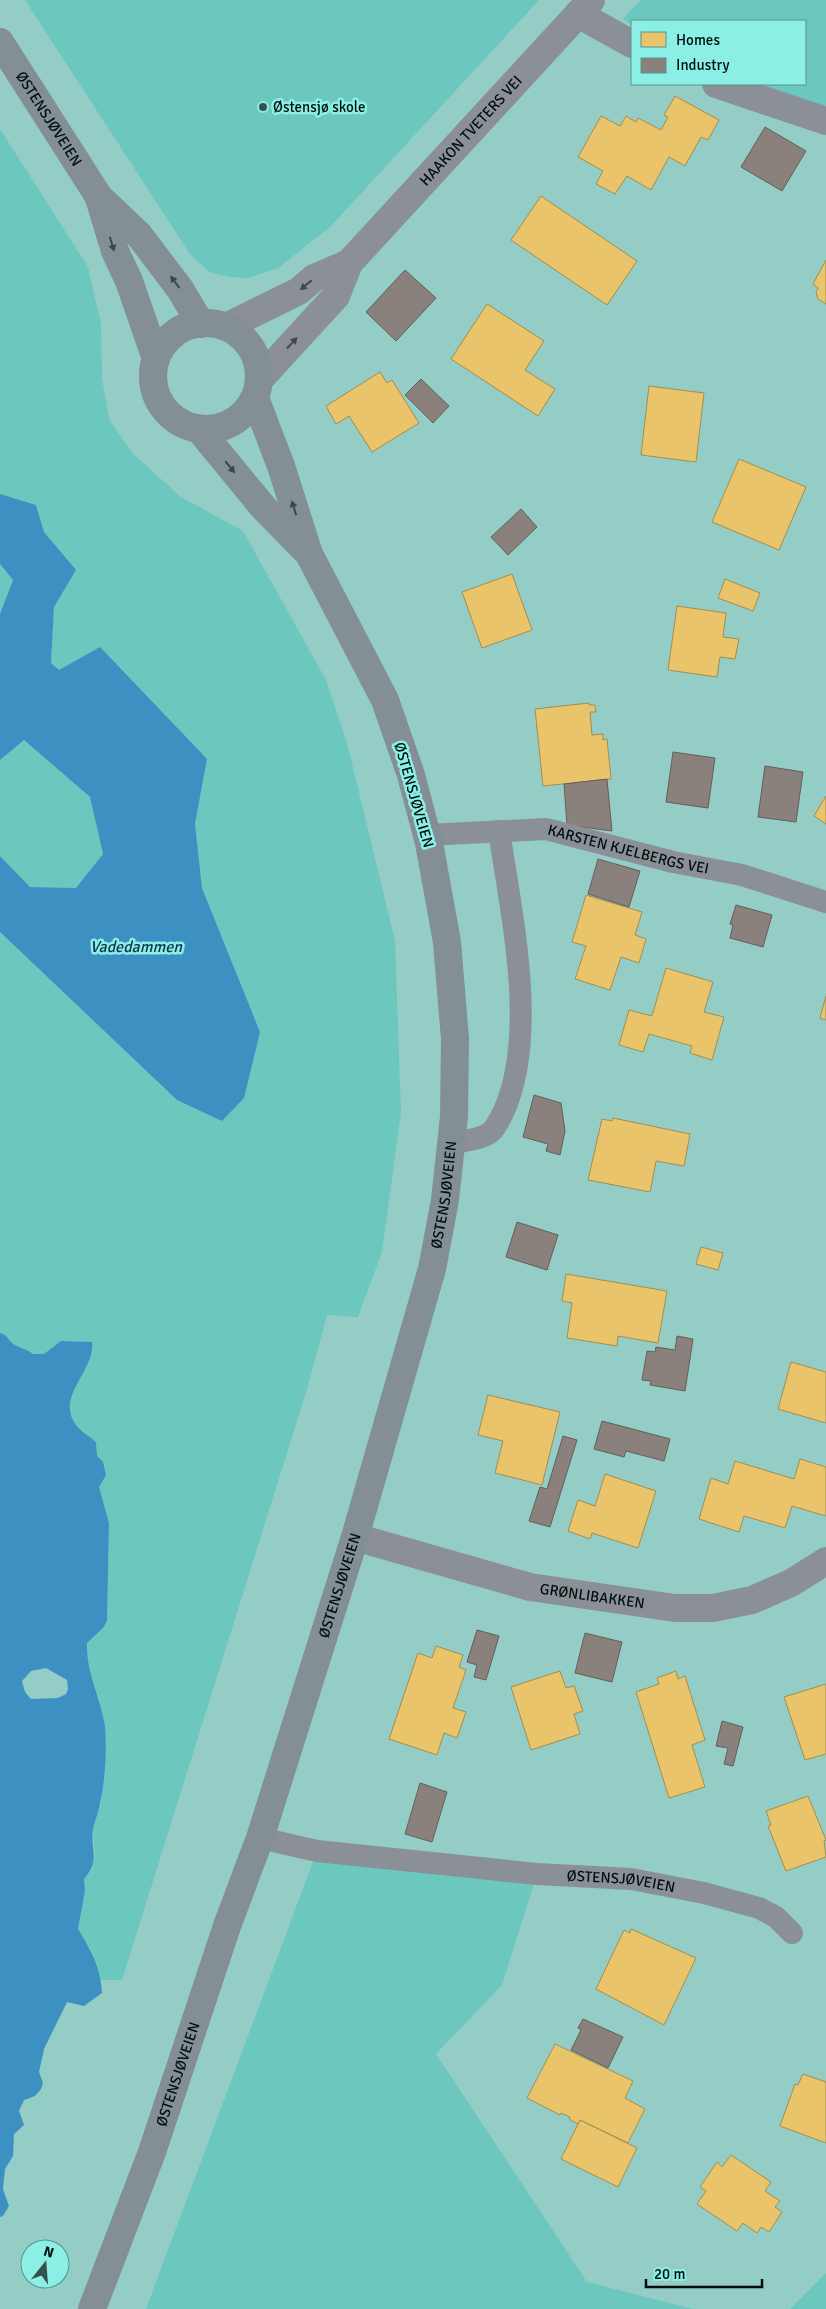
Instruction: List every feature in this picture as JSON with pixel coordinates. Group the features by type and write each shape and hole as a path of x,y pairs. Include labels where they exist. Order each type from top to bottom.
{"main road":[{"name":"ØSTENSJØVEIEN","path":"0,42 99,197 139,235 180,289 214,325 248,342 255,353 257,389 309,554 385,700 411,775 427,835 447,942 455,1039 454,1117 446,1200 432,1268 355,1537 260,1838 227,1926 152,2152 92,2309"},
{"name":"ØSTENSJØVEIEN","path":"99,197 115,251 128,281 156,359 153,374 155,390 161,404 171,416 184,425 199,429 220,428 238,420 248,410 257,389"},
{"path":"156,359 161,348 174,335 189,326 214,325"},
{"name":"ØSTENSJØVEIEN","path":"199,429 264,507 309,554"}],"street":[{"path":"584,7 631,43"},
{"name":"HAAKON TVETERS VEI","path":"257,389 336,296 349,262 584,7"},
{"path":"719,85 826,121"},
{"name":"HAAKON TVETERS VEI","path":"214,325 299,290 314,278 349,262"},
{"name":"GRØNLIBAKKEN","path":"355,1537 530,1587 676,1608 713,1608 752,1600 791,1583 826,1561"}],"lane":[{"name":"KARSTEN KJELBERGS VEI","path":"427,835 546,829 673,862 742,876 826,902"},
{"path":"451,1144 488,1134 498,1124 513,1083 520,1006 518,964 499,831"},
{"name":"ØSTENSJØVEIEN","path":"260,1838 318,1851 537,1874 631,1879 704,1893 758,1908 776,1917 792,1933"}],"shaded area":[{"name":"Østensjø skole","path":"25,0 539,0 330,227 278,268 248,278 230,277 209,272 190,254"},
{"path":"641,0 826,0 826,109 764,85 806,85 806,20 631,20 631,25 623,19"},
{"path":"0,129 88,267 101,324 102,378 109,419 132,453 181,497 243,531 326,680 347,743 395,941 401,1113 382,1252 358,1317 327,1315 307,1389 122,1980 101,1980 92,1952 78,1929 85,1891 84,1879 92,1870 95,1856 93,1830 101,1802 105,1730 99,1698 93,1688 86,1661 87,1643 103,1628 107,1620 109,1523 99,1487 96,1442 75,1423 70,1410 74,1391 89,1362 92,1342 61,1341 44,1354 33,1354 13,1344 0,1333 0,932 177,1100 260,1032 202,888 195,824 207,759 59,670 51,663 54,607 75,570 44,532 36,505 0,494"},
{"path":"0,564 13,580 0,614"},
{"path":"24,740 90,797 103,854 77,888 30,887 0,856 0,760"},
{"path":"317,1851 537,1874 502,1985 436,2054 587,2282 693,2309 146,2309"},
{"path":"826,2273 826,2309 790,2309"}],"water":[{"name":"Vadedammen","path":"0,494 36,505 44,532 76,570 54,607 51,663 59,670 100,647 207,759 195,824 202,888 260,1032 244,1098 222,1121 177,1100 0,932 0,856 30,887 76,888 103,854 90,797 24,740 0,760 0,614 13,580 0,564"},
{"path":"0,1333 14,1345 33,1354 44,1354 61,1341 92,1342 89,1362 74,1391 70,1410 77,1426 96,1442 97,1456 103,1462 106,1475 99,1487 109,1523 107,1621 103,1628 87,1643 91,1676 105,1727 105,1765 102,1795 92,1836 94,1861 84,1879 85,1891 78,1929 87,1944 100,1975 102,1993 84,2006 67,2002 44,2049 39,2072 43,2083 41,2089 35,2096 24,2100 19,2111 24,2125 14,2134 13,2156 5,2169 3,2189 9,2206 3,2216 0,2217","holes":["46,1668 67,1680 68,1689 66,1694 58,1698 31,1699 25,1692 22,1681 31,1671"]}],"building: Homes":[{"path":"675,96 719,120 708,140 701,137 685,166 669,157 651,190 627,176 615,194 596,184 603,171 578,157 601,116 620,126 626,116 636,122 638,118 661,130 668,117 664,115"},
{"path":"541,196 637,261 607,305 511,240"},
{"path":"826,260 826,304 818,299 816,292 818,288 813,284"},
{"path":"487,304 544,341 525,370 555,389 538,416 451,359"},
{"path":"380,372 387,383 392,380 419,423 372,452 349,416 336,424 326,406"},
{"path":"649,386 704,393 696,462 641,455"},
{"path":"739,459 806,487 779,550 712,522"},
{"path":"512,574 532,630 482,648 462,592"},
{"path":"725,579 760,593 753,611 718,598"},
{"path":"677,606 726,613 723,637 739,639 735,659 720,657 717,677 668,670"},
{"path":"589,703 589,705 595,705 596,712 590,712 592,735 603,734 603,740 607,739 611,779 543,786 535,709"},
{"path":"826,796 826,824 814,816"},
{"path":"586,895 642,912 635,935 646,939 639,963 621,957 610,990 575,979 586,946 572,942"},
{"path":"666,968 713,982 704,1012 724,1017 712,1060 690,1053 692,1046 649,1034 643,1052 619,1045 629,1010 652,1016"},
{"path":"826,996 826,1020 820,1018"},
{"path":"613,1118 690,1134 684,1166 656,1161 650,1192 588,1180 602,1119 612,1121"},
{"path":"701,1247 723,1253 718,1270 696,1264"},
{"path":"566,1274 667,1291 658,1343 618,1336 617,1346 567,1338 572,1303 562,1301"},
{"path":"791,1362 826,1372 826,1423 778,1409"},
{"path":"488,1395 560,1412 542,1485 495,1473 503,1441 478,1435"},
{"path":"800,1459 826,1467 826,1516 792,1506 785,1528 744,1516 739,1532 699,1519 711,1478 728,1484 735,1461 794,1479"},
{"path":"605,1474 656,1491 638,1548 592,1533 590,1539 568,1531 578,1500 595,1506"},
{"path":"436,1646 463,1655 459,1667 466,1670 453,1708 466,1712 457,1738 444,1733 437,1755 389,1739 418,1653 432,1658"},
{"path":"560,1671 566,1688 574,1686 583,1711 574,1714 580,1734 531,1750 511,1687"},
{"path":"676,1671 678,1679 685,1676 705,1740 692,1745 705,1787 669,1798 636,1692 659,1684 657,1678"},
{"path":"826,1684 826,1754 805,1760 784,1697"},
{"path":"808,1796 826,1840 824,1841 826,1857 786,1871 768,1826 771,1825 766,1811"},
{"path":"631,1929 696,1958 664,2025 596,1989 624,1930 630,1933"},
{"path":"555,2044 633,2081 625,2098 645,2109 628,2143 580,2120 578,2124 569,2119 570,2117 561,2113 560,2115 527,2098"},
{"path":"803,2074 826,2082 826,2143 780,2126 795,2084 798,2085"},
{"path":"580,2120 637,2148 618,2187 561,2159"},
{"path":"731,2155 771,2182 765,2191 780,2201 775,2207 782,2212 769,2232 761,2227 757,2233 743,2223 737,2231 697,2204 706,2191 700,2187 717,2162 722,2167"}],"building: Industry":[{"path":"765,127 806,151 782,191 741,167"},
{"path":"405,270 436,298 396,341 366,312"},
{"path":"421,379 449,406 433,423 405,395"},
{"path":"521,509 537,527 508,555 491,537"},
{"path":"673,752 715,758 708,808 666,802"},
{"path":"765,766 803,772 796,822 758,817"},
{"path":"607,779 612,831 567,825 564,784"},
{"path":"598,859 640,871 629,907 588,894"},
{"path":"736,905 772,915 763,947 730,938 733,925 730,924"},
{"path":"534,1095 561,1103 565,1131 560,1155 546,1151 548,1144 523,1137"},
{"path":"517,1222 558,1235 547,1270 506,1257"},
{"path":"677,1336 693,1339 685,1391 650,1385 651,1381 642,1380 647,1351 655,1352 656,1347 675,1350"},
{"path":"602,1421 670,1439 664,1461 626,1451 624,1457 594,1449"},
{"path":"563,1436 577,1440 550,1527 529,1521 540,1487 547,1489"},
{"path":"477,1630 499,1636 486,1680 474,1677 477,1665 467,1662"},
{"path":"585,1633 622,1642 612,1682 575,1673"},
{"path":"722,1721 743,1727 733,1766 724,1764 728,1748 716,1746"},
{"path":"420,1783 447,1792 432,1842 405,1834"},
{"path":"583,2019 623,2037 608,2068 571,2050 581,2030 578,2028"}],"place":[{"name":"Østensjø skole","path":"263,107"}]}
